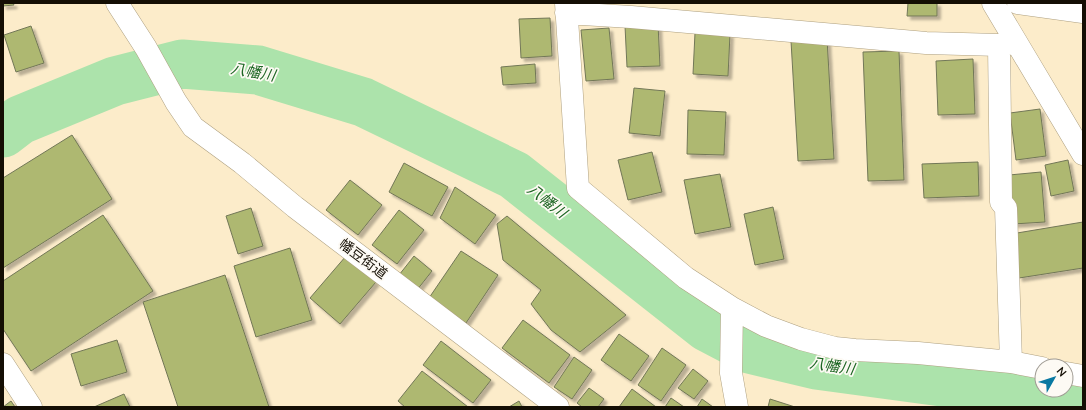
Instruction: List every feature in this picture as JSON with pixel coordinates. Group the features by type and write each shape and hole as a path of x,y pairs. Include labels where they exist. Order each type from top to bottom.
{"street":[{"name":"幡豆街道","path":"117,3 146,48 176,102 193,127 295,207 558,407"},
{"path":"993,3 1008,44 1083,154"},
{"path":"1018,3 1083,12"},
{"path":"1008,44 926,44 631,17 566,8 578,188 686,278 732,309 766,326 801,339 835,348 918,353 1011,362 1034,366"},
{"path":"1008,44 1001,202 1006,208 1011,362"},
{"path":"732,309 731,373 737,407"},
{"path":"3,364 31,407"}],"building":[{"path":"3,3 13,3 14,5 3,6"},
{"path":"908,3 937,3 937,16 907,16"},
{"path":"550,18 552,56 521,58 519,19"},
{"path":"658,24 660,66 627,67 625,26"},
{"path":"31,26 44,63 16,72 4,35"},
{"path":"609,28 614,79 586,81 581,30"},
{"path":"695,33 730,34 728,76 693,74"},
{"path":"827,39 834,159 798,161 791,41"},
{"path":"899,51 904,180 868,181 863,52"},
{"path":"973,59 975,114 938,115 936,61"},
{"path":"535,64 536,83 503,85 501,67"},
{"path":"634,88 665,91 660,136 629,133"},
{"path":"1040,109 1046,156 1016,160 1010,113"},
{"path":"688,110 726,112 724,155 687,154"},
{"path":"72,135 112,199 3,268 3,178"},
{"path":"652,152 662,192 628,200 618,160"},
{"path":"1068,160 1074,191 1051,196 1045,165"},
{"path":"978,162 979,196 924,198 922,164"},
{"path":"404,163 448,187 432,216 389,192"},
{"path":"1041,172 1045,222 1013,224 1009,175"},
{"path":"720,174 731,227 695,234 684,180"},
{"path":"350,180 382,205 358,235 326,210"},
{"path":"455,187 496,215 475,244 440,218"},
{"path":"773,207 784,259 755,265 744,214"},
{"path":"251,208 263,246 238,254 226,216"},
{"path":"399,210 424,230 397,264 372,245"},
{"path":"103,215 153,291 31,371 3,329 3,281"},
{"path":"507,216 626,315 580,352 551,330 531,304 541,290 503,260 497,224"},
{"path":"1083,222 1083,268 1019,278 1011,234"},
{"path":"290,248 312,320 256,337 234,266"},
{"path":"461,251 498,275 466,323 429,298"},
{"path":"346,256 376,282 340,324 310,298"},
{"path":"414,256 432,271 417,290 399,275"},
{"path":"225,275 269,407 178,407 143,302"},
{"path":"523,320 570,355 549,383 502,348"},
{"path":"619,334 649,356 631,381 601,360"},
{"path":"117,340 127,372 81,386 71,354"},
{"path":"441,341 491,380 473,403 423,365"},
{"path":"662,348 686,365 661,401 638,385"},
{"path":"574,357 592,370 572,399 554,387"},
{"path":"693,369 708,381 694,399 678,388"},
{"path":"422,371 468,407 405,407 398,401"},
{"path":"589,388 604,399 598,407 582,407 577,403"},
{"path":"632,389 656,407 619,407"},
{"path":"124,394 130,407 94,407"},
{"path":"671,398 684,407 665,407"},
{"path":"702,399 713,407 697,407"},
{"path":"770,399 795,407 768,407"},
{"path":"11,401 15,407 3,407"},
{"path":"519,401 522,407 509,407"}],"waterway":[{"name":"八幡川","path":"3,133 20,120 115,81 182,64 258,70 363,102 514,175 707,327 749,349 816,365 1083,401"}]}
